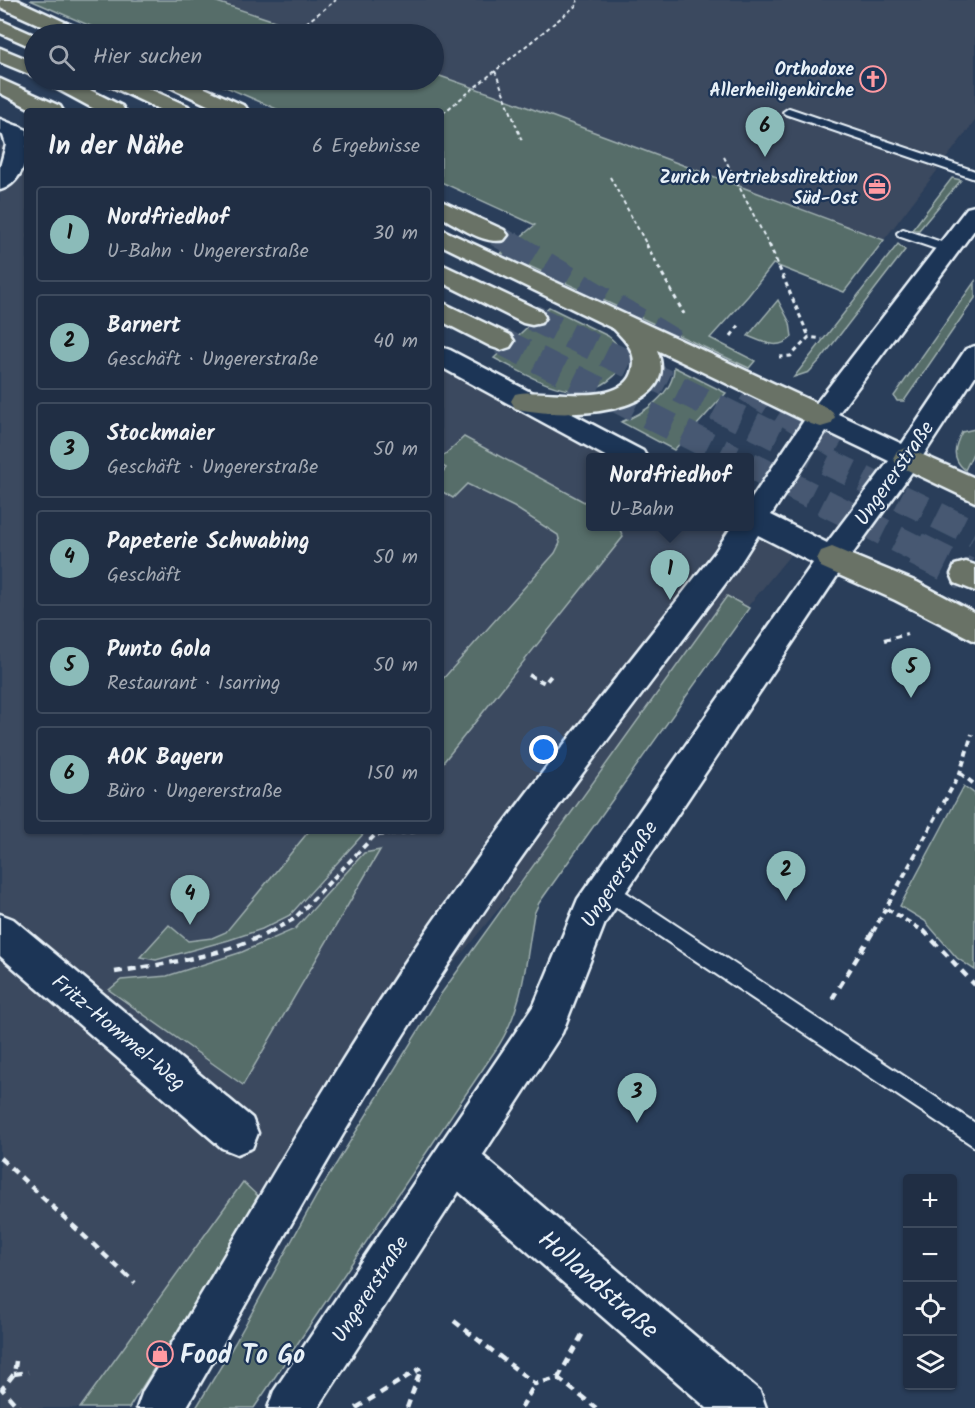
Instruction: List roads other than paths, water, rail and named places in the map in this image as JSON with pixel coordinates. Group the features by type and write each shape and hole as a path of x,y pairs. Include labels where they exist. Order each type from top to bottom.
{"highway":[{"path":"1,0 53,24"},
{"path":"0,26 24,37"},
{"path":"0,54 24,65"},
{"path":"0,85 46,108"},
{"path":"74,90 108,108"},
{"path":"135,90 174,108"},
{"path":"192,90 231,108"},
{"path":"444,209 496,235"},
{"path":"444,237 821,417"},
{"path":"444,273 532,317"},
{"path":"444,312 501,341"},
{"path":"525,400 550,405 591,404 630,392 643,378 648,365 639,341 624,324"},
{"path":"907,458 975,490"},
{"path":"832,559 906,591 975,628"}],"main road":[{"path":"6,190 16,154 17,145 13,132"},
{"path":"754,516 821,417 975,213"},
{"name":"Ungererstraße","path":"291,1408 548,1020 591,912 832,559 907,458 975,355"},
{"path":"444,358 624,453"},
{"path":"821,417 907,458"},
{"path":"754,524 832,559"},
{"path":"160,1408 362,1066 420,975 537,809 726,560 744,531"},
{"name":"Fritz-Hommel-Weg","path":"0,932 237,1133"},
{"name":"Hollandstraße","path":"455,1160 743,1408"}],"lane":[{"path":"789,112 975,175"},
{"path":"903,233 948,249"},
{"path":"606,890 975,1136"}],"tunnel":[{"path":"496,235 513,245"},
{"path":"510,244 676,344"},
{"path":"532,317 975,534"},
{"path":"501,341 724,453"},
{"path":"747,388 840,447"},
{"path":"754,467 919,550"},
{"path":"916,549 966,574"}],"place":[{"name":"Orthodoxe Allerheiligenkirche","path":"873,79"},
{"name":"AOK Bayern","path":"765,157"},
{"name":"Zurich Vertriebsdirektion Süd-Ost","path":"877,187"},
{"name":"Nordfriedhof","path":"670,600"},
{"name":"Punto Gola","path":"911,698"},
{"name":"Barnert","path":"786,901"},
{"name":"Papeterie Schwabing","path":"190,925"},
{"name":"Stockmaier","path":"637,1123"},
{"name":"Food To Go","path":"160,1354"}]}
